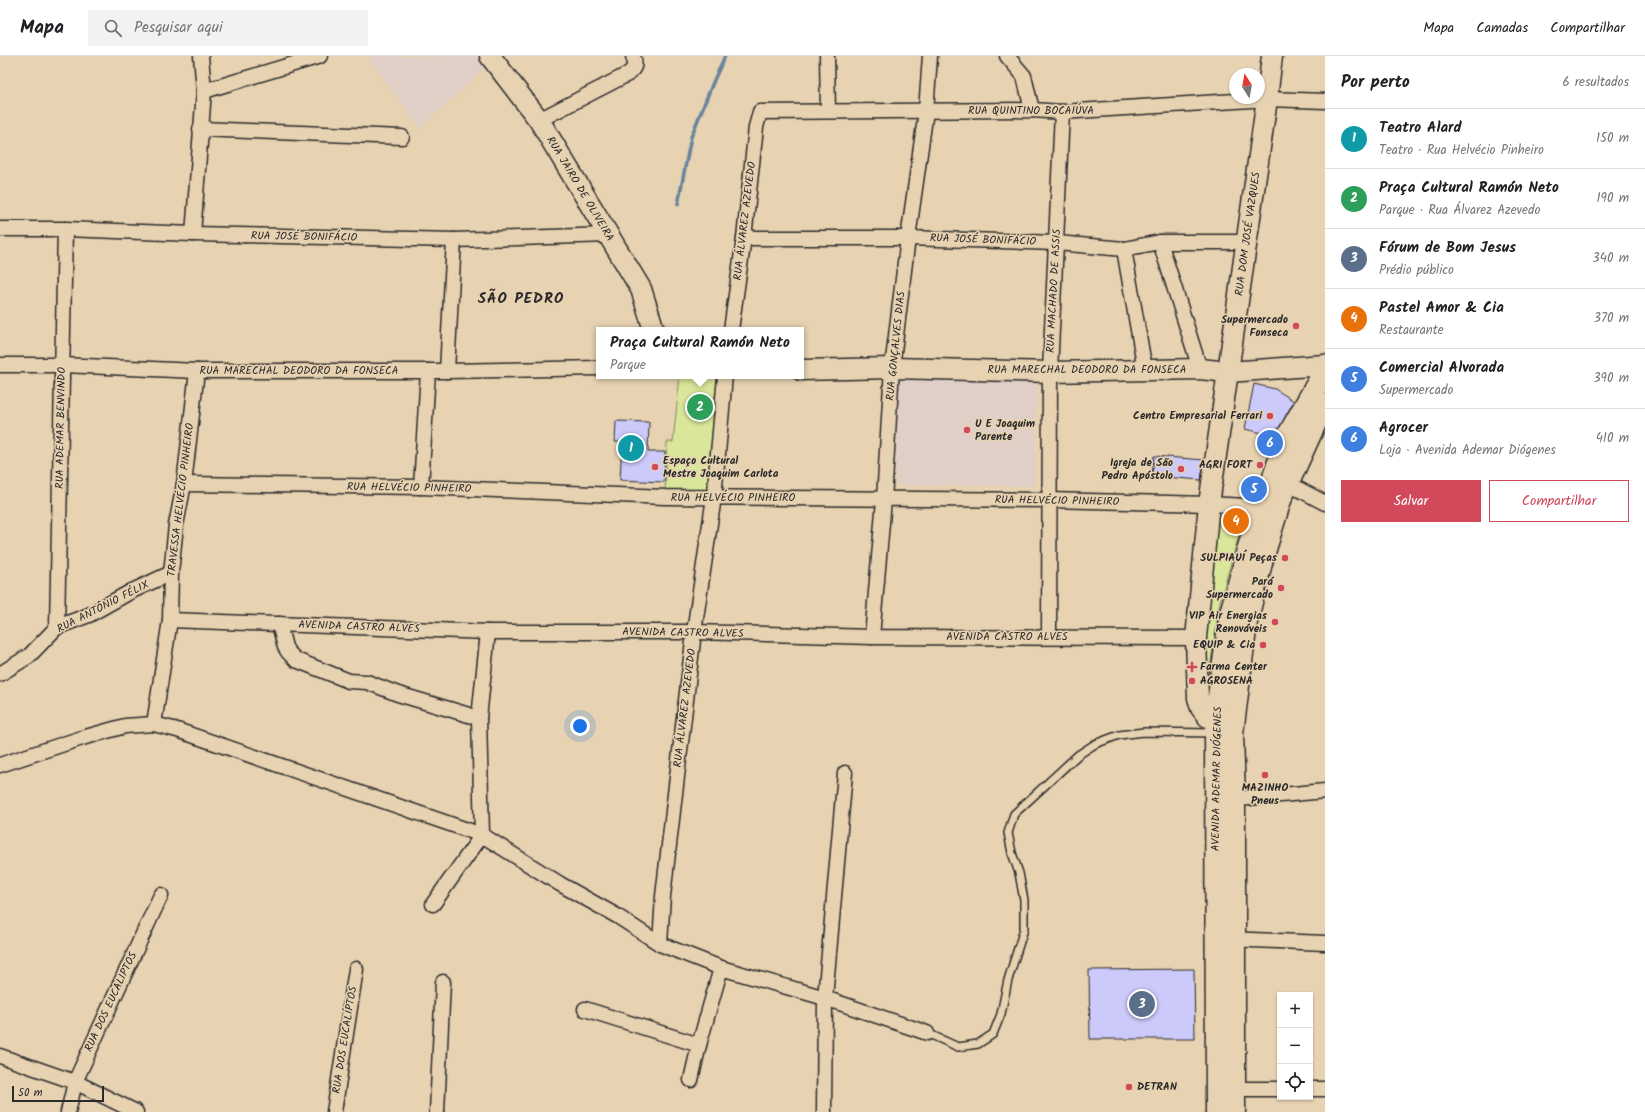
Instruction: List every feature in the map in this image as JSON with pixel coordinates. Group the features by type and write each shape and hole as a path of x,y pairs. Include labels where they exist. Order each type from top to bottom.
{"highway":[{"name":"AVENIDA ADEMAR DIÓGENES","path":"1217,1112 1225,1089 1225,726 1246,622 1277,497 1286,438 1325,371"},
{"name":"AVENIDA ADEMAR DIÓGENES","path":"1277,497 1325,405"},
{"name":"AVENIDA ADEMAR DIÓGENES","path":"1225,1089 1234,1112"}],"street":[{"path":"192,234 204,91 201,56"},
{"path":"204,91 320,56"},
{"name":"RUA JAIRO DE OLIVEIRA","path":"490,56 538,120 609,235 641,289 653,327"},
{"path":"538,120 628,74 635,66 633,56"},
{"path":"827,56 828,112"},
{"name":"RUA GONÇALVES DIAS","path":"872,637 884,500 892,368 908,238 926,112 930,56"},
{"path":"1007,56 1024,76 1032,110"},
{"name":"RUA DOM JOSÉ VAZQUES","path":"1225,726 1205,714 1198,698 1196,638 1209,504 1268,99 1272,56"},
{"name":"RUA QUINTINO BOCAIÚVA","path":"760,112 926,112 1032,110 1062,112 1268,99 1325,101"},
{"name":"RUA ÁLVAREZ AZEVEDO","path":"732,327 756,127 760,112"},
{"name":"RUA MACHADO DE ASSIS","path":"1049,637 1050,372 1062,112"},
{"path":"200,129 402,137"},
{"name":"RUA JOSÉ BONIFÁCIO","path":"0,230 64,229 192,234 454,240 609,235"},
{"name":"RUA ADEMAR BENVINDO","path":"57,627 64,229"},
{"name":"RUA JOSÉ BONIFÁCIO","path":"744,238 908,238 1057,243 1124,249 1160,242 1246,242"},
{"path":"447,371 454,240"},
{"path":"1160,242 1200,369"},
{"path":"1124,249 1145,370"},
{"name":"RUA MARECHAL DEODORO DA FONSECA","path":"0,365 62,365 197,371 447,371 596,368"},
{"name":"RUA MARECHAL DEODORO DA FONSECA","path":"804,370 892,368 1050,372 1200,369 1228,372 1325,365"},
{"name":"TRAVESSA HELVÉCIO PINHEIRO","path":"154,724 170,620 171,573 176,525 184,484 197,371"},
{"path":"421,487 428,371"},
{"name":"RUA ÁLVAREZ AZEVEDO","path":"660,944 663,896 694,632 714,497 725,379"},
{"name":"RUA HELVÉCIO PINHEIRO","path":"184,484 421,487 665,497 884,500 1049,500 1209,504 1277,497 1325,503"},
{"name":"RUA ANTÔNIO FÉLIX","path":"0,674 29,656 57,627 89,615 130,592 171,573"},
{"name":"AVENIDA CASTRO ALVES","path":"170,620 488,632 694,632 872,637 1196,638"},
{"path":"279,624 285,647 296,660 349,681 367,682 398,694 479,718"},
{"path":"433,904 482,835 479,718 488,632"},
{"path":"0,765 125,726 154,724 177,730 482,835 660,944 721,968 825,998 927,1033"},
{"path":"824,1112 825,998 845,773"},
{"path":"1225,801 1325,791"},
{"name":"RUA DOS EUCALIPTOS","path":"68,1112 75,1082 161,895"},
{"path":"1224,939 1325,943"},
{"path":"691,1080 699,1045 721,968"},
{"name":"RUA DOS EUCALÍPTOS","path":"334,1112 356,969"},
{"path":"437,1112 443,982"},
{"path":"585,1009 699,1045"},
{"path":"0,1056 75,1082 136,1112"},
{"path":"1225,1089 1277,1089"},
{"path":"1313,1089 1325,1089"}],"lane":[{"path":"927,1033 958,1047 978,1044 993,1034 1001,1014 1008,980 1024,929 1024,900 1019,872 1012,853 1008,833 1014,814 1078,756 1096,744 1119,735 1225,726"}],"shaded area":[{"path":"372,56 479,56 487,66 420,128 369,59"},
{"name":"U E Joaquim Parente","path":"1037,375 1035,486 895,485 899,376"}],"green space":[{"path":"680,379 725,379 714,497 665,497 667,442 673,442"},
{"path":"1219,511 1245,513 1220,601 1208,681 1204,639 1206,596"}],"building":[{"name":"Centro Empresarial Ferrari","path":"1254,384 1275,389 1294,401 1275,436 1245,429"},
{"path":"616,421 649,422 648,452 665,452 664,482 620,480 622,442 615,442"},
{"name":"Igreja de São Pedro Apóstolo","path":"1154,456 1204,460 1201,480 1152,476"},
{"path":"1194,969 1195,1039 1090,1039 1089,970"}],"waterway":[{"path":"678,204 691,137 725,56"}],"place":[{"name":"Supermercado Fonseca","path":"1296,326"},
{"name":"Praça Cultural Ramón Neto","path":"700,407"},
{"name":"Centro Empresarial Ferrari","path":"1270,416"},
{"name":"U E Joaquim Parente","path":"967,430"},
{"name":"Agrocer","path":"1270,443"},
{"name":"Teatro Alard","path":"631,448"},
{"name":"AGRI FORT","path":"1260,465"},
{"name":"Espaço Cultural Mestre Joaquim Carlota","path":"655,467"},
{"name":"Igreja de São Pedro Apóstolo","path":"1181,469"},
{"name":"Comercial Alvorada","path":"1254,489"},
{"name":"Pastel Amor & Cia","path":"1236,521"},
{"name":"SULPIAUÍ Peças","path":"1285,558"},
{"name":"Pará Supermercado","path":"1281,588"},
{"name":"VIP Air Energias Renováveis","path":"1275,622"},
{"name":"EQUIP & Cia","path":"1263,645"},
{"name":"Farma Center","path":"1192,667"},
{"name":"AGROSENA","path":"1192,681"},
{"name":"MAZINHO Pneus","path":"1265,775"},
{"name":"Fórum de Bom Jesus","path":"1142,1004"},
{"name":"DETRAN","path":"1129,1087"}],"district":[{"name":"SÃO PEDRO","path":"521,299"}]}
